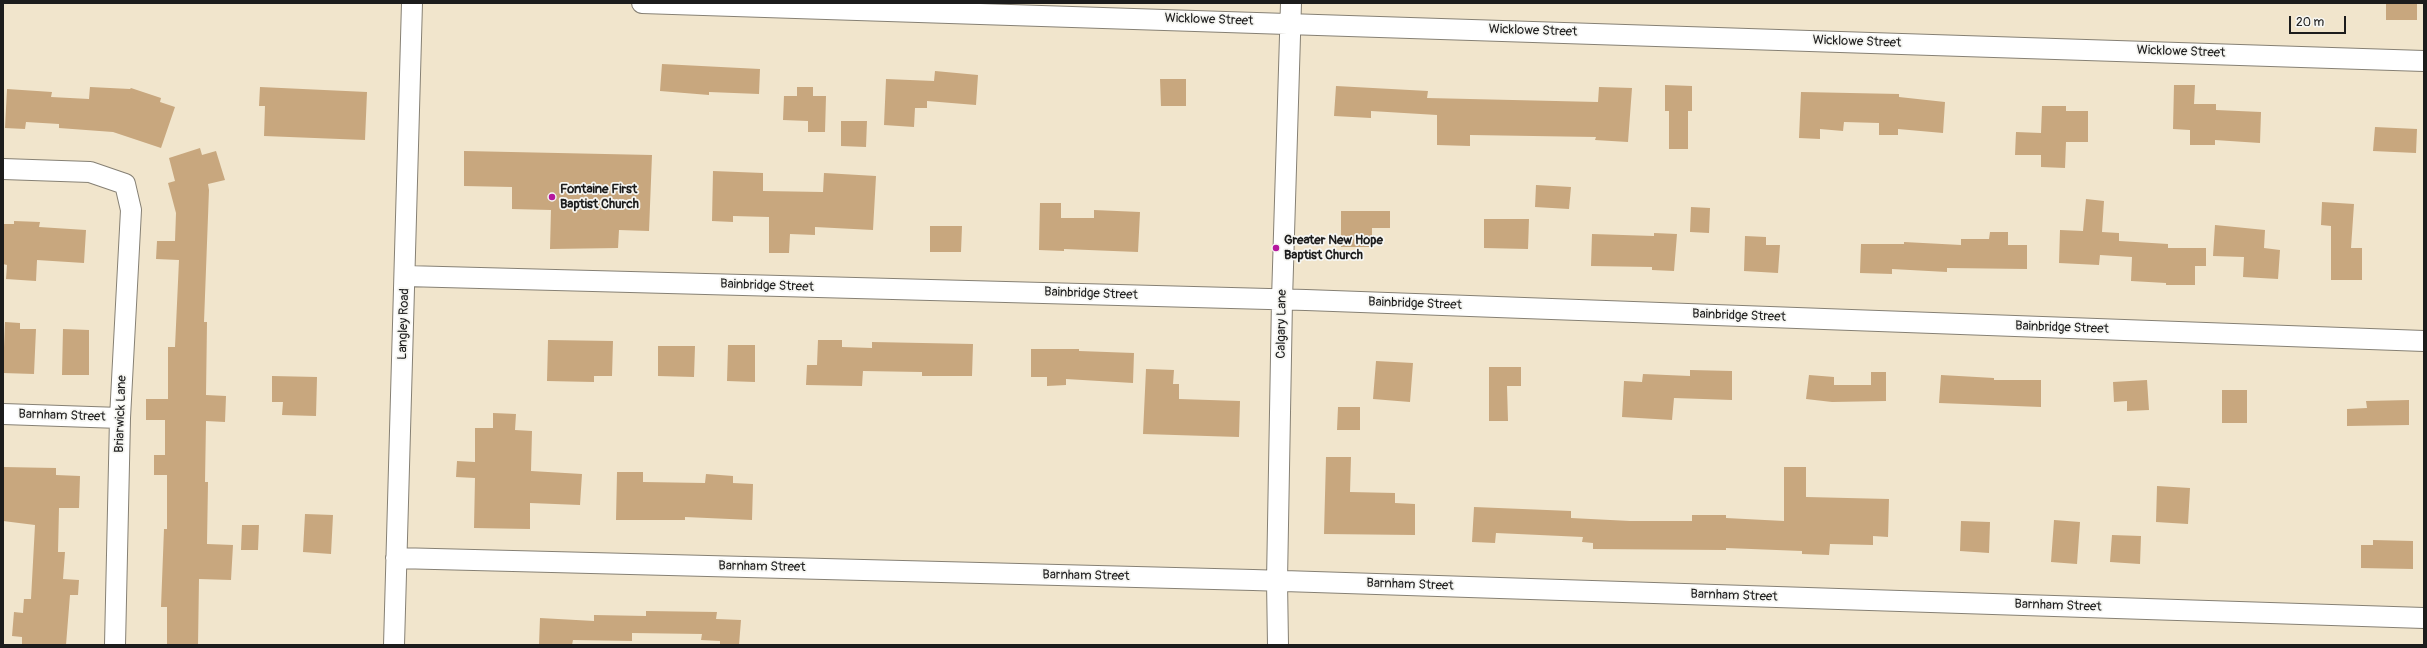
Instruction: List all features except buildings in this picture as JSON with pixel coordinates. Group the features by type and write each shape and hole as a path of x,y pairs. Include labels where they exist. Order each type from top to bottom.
{"street":[{"name":"Langley Road","path":"394,645 406,276 412,3"},
{"name":"Wicklowe Street","path":"642,3 2424,61"},
{"name":"Calgary Lane","path":"1278,645 1277,580 1282,300 1291,3"},
{"name":"Briarwick Lane","path":"3,169 90,172 125,184 131,210 120,418 115,645"},
{"name":"Bainbridge Street","path":"406,276 1282,300 2424,341"},
{"name":"Barnham Street","path":"3,414 120,418"},
{"name":"Barnham Street","path":"396,558 1277,580 2424,618"}],"place":[{"name":"Fontaine First Baptist Church","path":"552,197"},
{"name":"Greater New Hope Baptist Church","path":"1276,248"}]}
